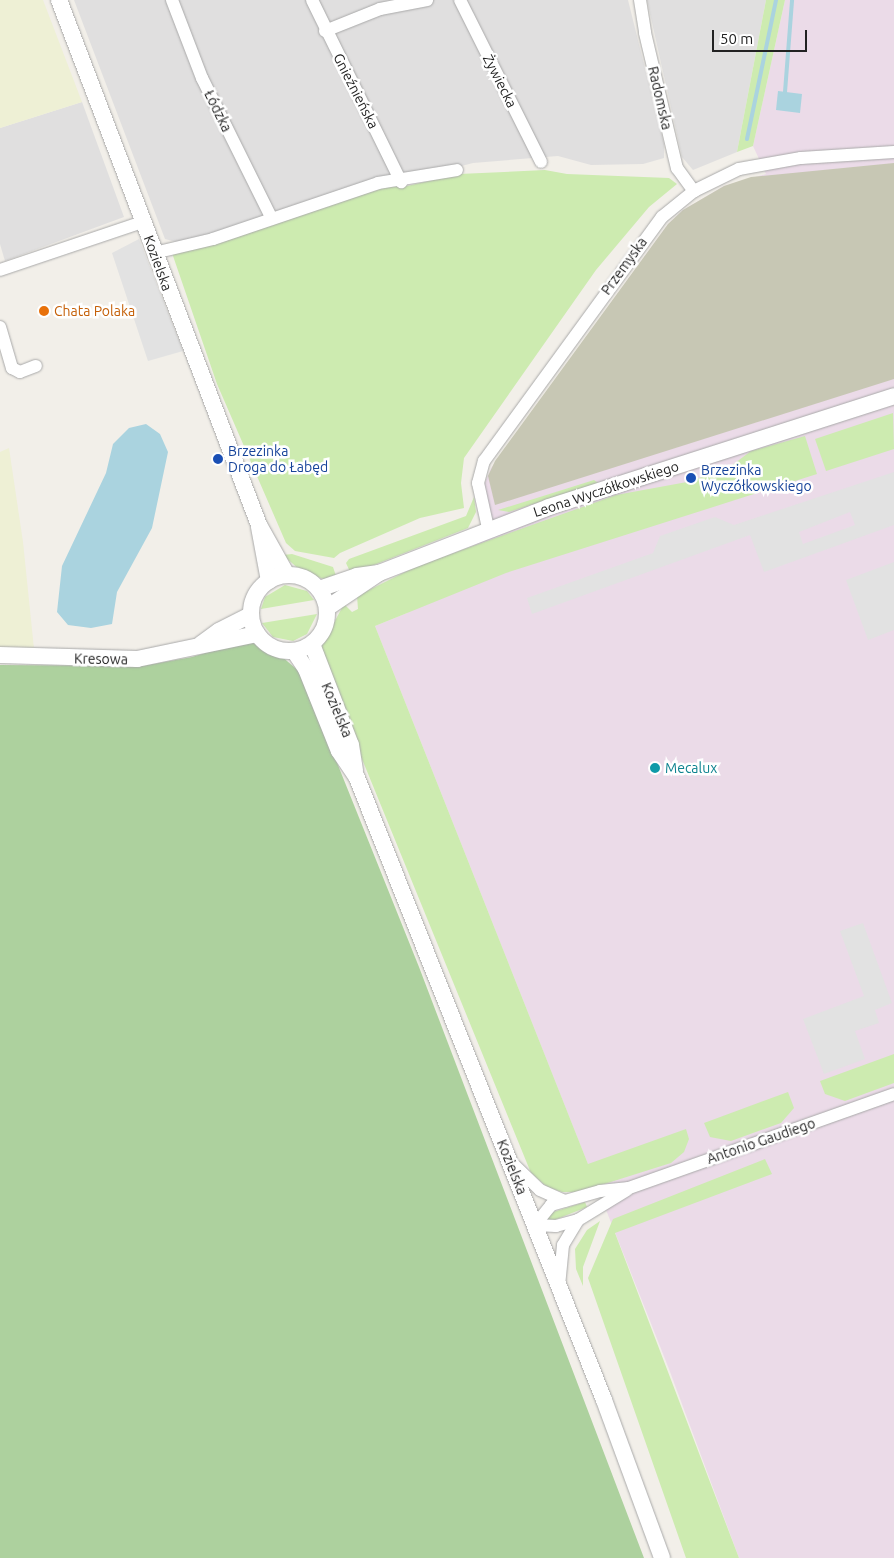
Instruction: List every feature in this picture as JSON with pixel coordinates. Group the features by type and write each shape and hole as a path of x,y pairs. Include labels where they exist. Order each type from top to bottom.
{"street":[{"name":"Kozielska","path":"59,0 259,525 287,575"},
{"name":"Łódzka","path":"172,0 202,78 272,219"},
{"name":"Gnieźnieńska","path":"312,0 325,31 401,182"},
{"path":"325,31 380,9 427,0"},
{"name":"Żywiecka","path":"460,0 541,162"},
{"name":"Radomska","path":"640,0 644,32 677,168 694,191"},
{"name":"Przemyska","path":"488,528 478,483 484,461 641,242 662,217 694,191 716,178 763,164 894,152"},
{"path":"154,253 213,239 378,183 401,182 458,170"},
{"path":"0,270 143,222"},
{"path":"0,327 12,368 20,372 36,366"},
{"name":"Leona Wyczółkowskiego","path":"327,608 379,573 488,528 894,396"},
{"name":"Kozielska","path":"259,525 269,581"},
{"name":"Leona Wyczółkowskiego","path":"319,589 357,576 379,573"},
{"path":"287,575 305,578 319,589 327,608 323,631 312,644 294,651 276,649 257,634 251,615 255,596 269,581 287,575"},
{"name":"Kresowa","path":"201,644 219,631 251,615"},
{"name":"Kresowa","path":"0,655 123,660 155,657 201,644 257,634"},
{"name":"Kozielska","path":"312,644 351,745 357,778 511,1162 662,1558"},
{"name":"Kozielska","path":"294,651 306,669 339,751 357,778"},
{"name":"Antonio Gaudiego","path":"629,1188 600,1191 565,1201 545,1210 535,1225 548,1226 578,1220 629,1188 894,1094"},
{"path":"511,1162 540,1190 565,1201"},
{"name":"Antonio Gaudiego","path":"559,1286 563,1245 578,1220"}],"shaded area":[{"path":"0,0 43,0 82,102 0,128"},
{"path":"74,0 628,0 664,144 664,158 643,164 591,165 558,156 473,163 269,216 180,243 165,239"},
{"path":"647,0 766,0 737,152 693,170 682,157"},
{"path":"785,0 894,0 894,1558 739,1558 669,1369 375,626 407,613 492,527 483,487 491,468 668,224 683,210 724,186 766,174 753,146"},
{"path":"82,102 124,217 5,261 0,244 0,128"},
{"path":"894,163 894,379 495,505 488,476 495,461 668,224 683,210 724,186 751,177"},
{"path":"139,239 183,351 148,361 112,253"},
{"path":"9,448 23,542 34,649 0,648 0,452"},
{"path":"894,472 894,525 764,572 750,535 532,614 527,598 653,553 660,536 715,517 734,525","holes":["850,512 855,525 803,544 799,532"]},
{"path":"894,562 894,630 868,640 846,580"},
{"path":"863,923 892,1003 875,1010 879,1023 855,1031 865,1059 824,1074 803,1019 864,996 840,931"}],"green space":[{"path":"766,0 785,0 753,146 737,152"},
{"path":"545,170 567,174 669,178 677,184 649,207 596,270 464,458 461,483 464,508 420,518 340,553 334,558 295,551 286,543 217,384 172,253 387,187 407,186 459,174"},
{"path":"893,413 894,449 826,471 815,439"},
{"path":"805,436 817,474 506,573 375,626 588,1164 686,1129 689,1139 684,1152 671,1163 579,1192 562,1192 547,1187 531,1173 322,661 322,645 344,604 352,612 358,609 357,596 417,566 616,495 687,482 727,469 751,451"},
{"path":"594,480 598,483 509,512 498,510"},
{"path":"474,497 476,512 468,528 351,574 346,563 349,559 466,516"},
{"path":"292,554 333,567 337,579 324,579 302,572 283,555"},
{"path":"285,585 307,591 314,600 261,609 265,597"},
{"path":"317,614 307,634 293,641 273,637 262,623"},
{"path":"238,643 253,643 280,655 301,673 419,967 644,1558 0,1558 0,665 142,666 192,657"},
{"path":"894,1054 894,1083 845,1101 825,1094 820,1081"},
{"path":"788,1092 794,1108 781,1123 731,1141 710,1137 704,1123"},
{"path":"765,1159 772,1174 615,1233 739,1558 686,1558 588,1278 613,1219"},
{"path":"585,1202 587,1207 552,1221 544,1220 550,1213"},
{"path":"600,1221 583,1267 583,1286 576,1269 575,1249 587,1230"}],"water":[{"path":"778,91 802,94 800,113 776,110"},
{"path":"146,424 160,434 168,452 152,528 117,592 112,624 91,628 68,625 57,612 62,566 106,473 113,444 129,428"}],"waterway":[{"path":"747,139 776,0"},
{"path":"785,92 792,0"}],"place":[{"name":"Chata Polaka","path":"44,311"},
{"name":"Brzezinka Droga do Łabęd","path":"218,459"},
{"name":"Brzezinka Wyczółkowskiego","path":"691,478"},
{"name":"Mecalux","path":"655,768"}]}
